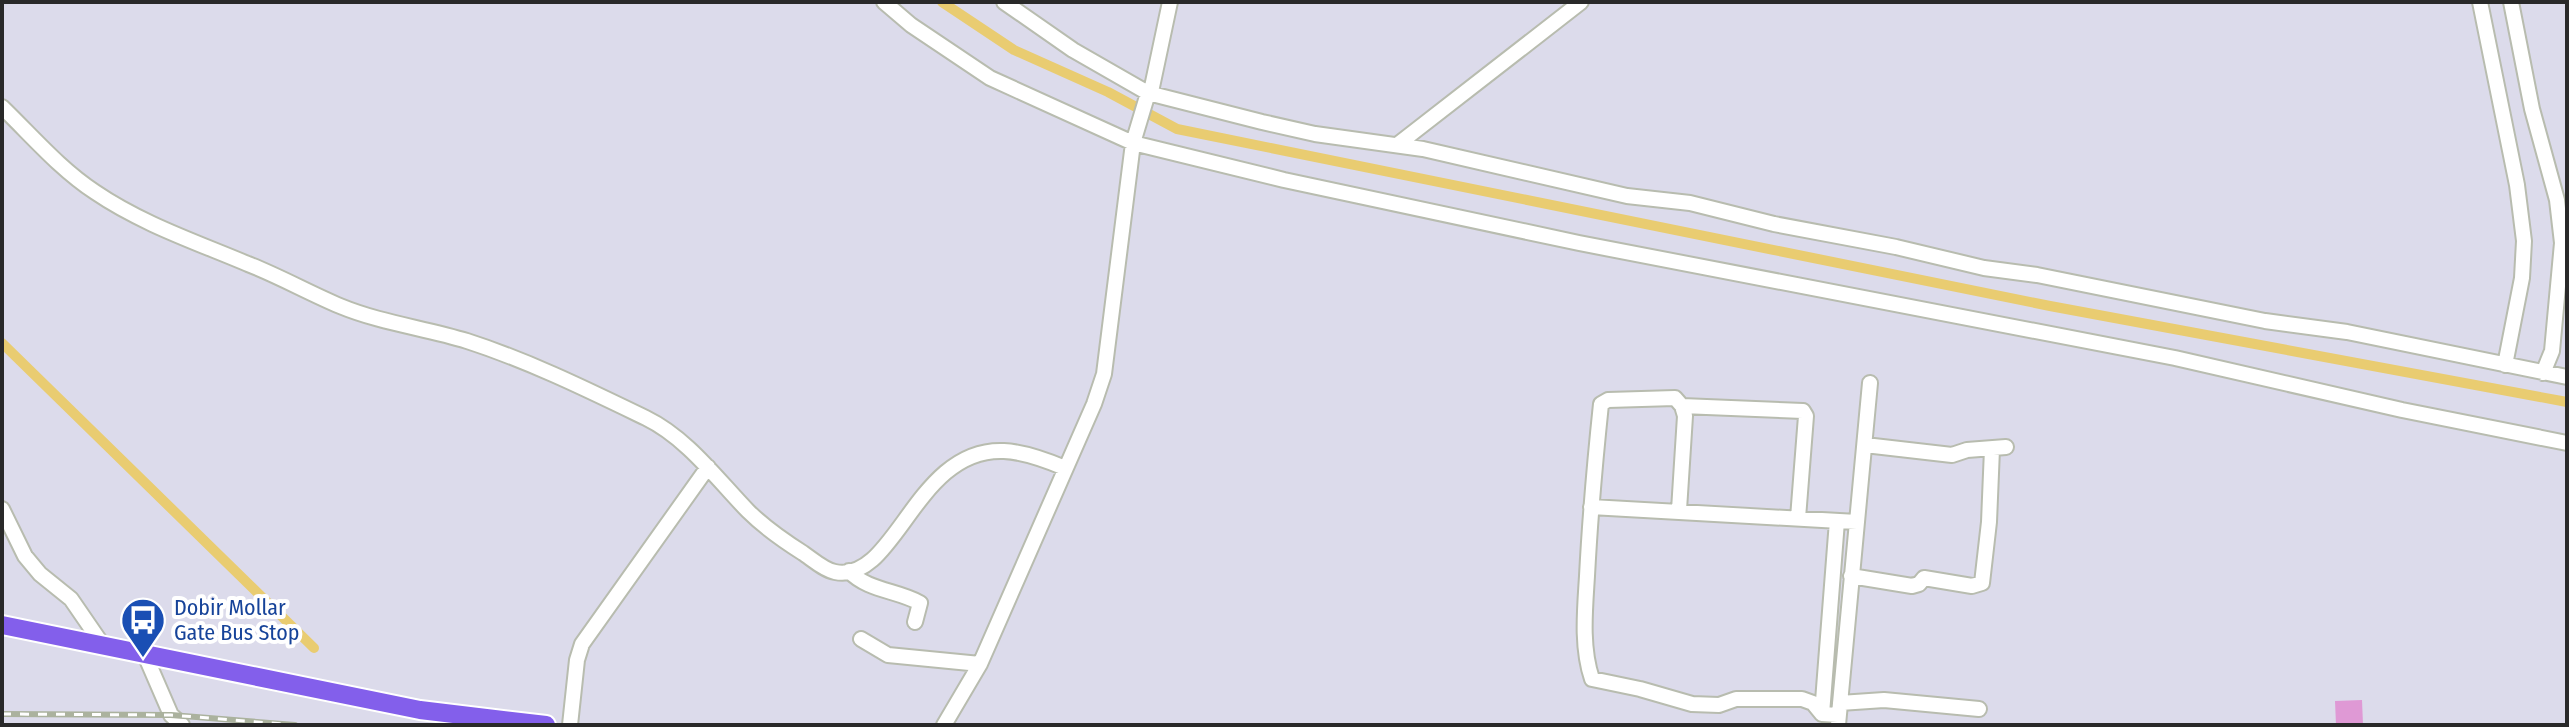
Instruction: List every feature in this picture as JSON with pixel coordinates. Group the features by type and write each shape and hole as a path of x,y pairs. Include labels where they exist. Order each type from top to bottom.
{"main road":[{"path":"2,625 420,710 546,725"}],"street":[{"path":"884,2 911,25 990,78 1133,143 1284,180 1608,250 2175,358 2402,410 2567,443"},
{"path":"1004,2 1073,50 1148,93 1315,134 1397,145 1627,196 1690,203 1984,268 2037,275 2265,321 2347,332 2567,377"},
{"path":"944,725 980,664 1094,404 1104,374 1133,143 1152,87 1170,2"},
{"path":"1397,145 1581,2"},
{"path":"2480,2 2517,185 2524,241 2522,278 2505,365"},
{"path":"2511,2 2532,109 2557,200 2562,243 2552,351 2543,373"},
{"path":"2,107 65,170 134,217 266,271 340,306 400,326 463,340 515,358 651,420 708,467 750,514 782,540 834,572 857,571 875,561 934,483 974,454 1004,451 1039,458 1065,468"},
{"path":"1839,714 1870,383"},
{"path":"1679,510 1685,416 1682,406 1675,398 1608,400 1601,404 1586,604 1587,664 1592,679 1692,704 1719,705 1736,699 1802,699 1813,703 1822,714"},
{"path":"1682,406 1803,411 1806,416 1798,518"},
{"path":"1851,576 1912,586 1924,578 1972,586 1982,583 1999,448 1967,450 1952,455 1865,445"},
{"path":"570,725 577,660 582,644 708,467"},
{"path":"1591,507 1857,522"},
{"path":"2,509 25,556 40,574 71,599 104,647"},
{"path":"1822,714 1837,521"},
{"path":"849,571 855,578 920,603 915,622"},
{"path":"861,639 888,655 980,664"},
{"path":"145,655 171,715 182,725"},
{"path":"1822,714 1839,714 1884,700 1979,709"}],"shaded area":[{"path":"2362,700 2363,725 2336,725 2335,701"}],"waterway":[{"path":"942,2 1014,50 1108,92 1177,129 2050,306 2567,402"},
{"path":"2,343 314,648"}],"railway":[{"path":"2,714 171,715 295,725"}],"place":[{"name":"Dobir Mollar Gate Bus Stop","path":"143,659"}]}
